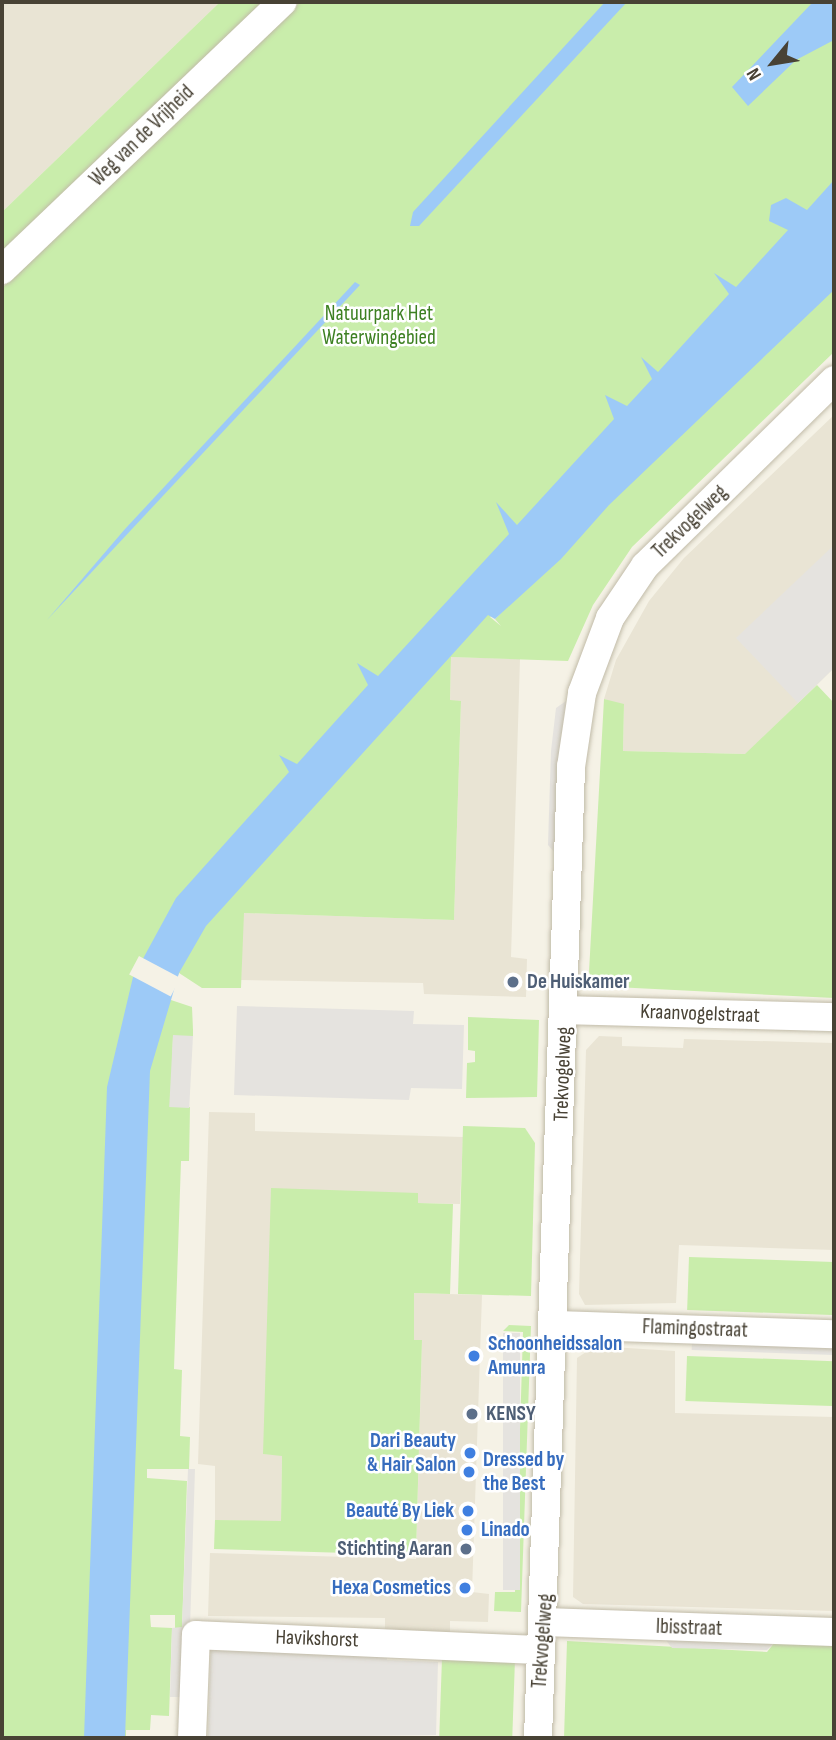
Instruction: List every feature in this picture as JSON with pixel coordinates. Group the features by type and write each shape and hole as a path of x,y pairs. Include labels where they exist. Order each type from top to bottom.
{"street":[{"name":"Weg van de Vrijheid","path":"2,270 282,2"},
{"name":"Trekvogelweg","path":"538,1738 556,1325 571,767 582,693 599,642 645,566 834,380"},
{"name":"Kraanvogelstraat","path":"565,1010 834,1017"},
{"name":"Flamingostraat","path":"556,1325 834,1334"},
{"name":"Ibisstraat","path":"544,1622 834,1632"},
{"name":"Havikshorst","path":"192,1738 196,1635 541,1650"}],"shaded area":[{"path":"2,2 220,2 2,212"},
{"path":"834,415 834,668 746,754 623,751 624,706 604,699 616,660 649,601 684,558"},
{"path":"834,545 834,668 798,703 736,638"},
{"path":"451,657 520,659 511,957 527,959 526,997 424,994 423,983 241,980 243,913 454,920 461,702 450,701"},
{"path":"566,701 559,753 555,853 548,845 551,751 556,708"},
{"path":"237,1006 414,1011 413,1024 464,1025 462,1089 411,1088 409,1100 234,1095"},
{"path":"173,1035 193,1036 189,1108 169,1107"},
{"path":"599,1036 622,1037 622,1046 683,1048 684,1039 834,1043 834,1250 679,1245 676,1303 585,1305 579,1294 586,1050"},
{"path":"209,1112 255,1113 255,1131 463,1137 460,1204 418,1203 418,1193 263,1454 282,1455 281,1522 215,1520 215,1466 198,1464"},
{"path":"414,1293 482,1295 472,1592 489,1594 488,1622 450,1621 450,1633 385,1631 385,1618 208,1616 210,1553 416,1559 422,1341 414,1340"},
{"path":"503,1333 520,1333 520,1590 503,1590"},
{"path":"692,1341 834,1346 834,1355 692,1350"},
{"path":"595,1346 675,1351 675,1413 834,1417 834,1611 583,1604 573,1597 577,1358"},
{"path":"188,1469 195,1469 190,1628 184,1628 180,1697 170,1697 172,1628 182,1627"},
{"path":"665,1639 775,1642 767,1650 672,1648"},
{"path":"211,1642 387,1647 387,1660 438,1662 436,1735 208,1738"}],"green space":[{"path":"220,2 264,2 2,253 2,212"},
{"name":"Natuurpark Het Waterwingebied","path":"300,2 834,2 834,352 632,547 593,605 568,661 451,657 450,700 461,701 454,920 244,913 241,988 202,988 179,973 168,999 192,1007 193,1036 173,1036 171,1106 190,1107 189,1161 181,1161 174,1369 182,1370 180,1436 190,1437 189,1469 147,1469 147,1478 187,1481 182,1628 175,1628 175,1615 150,1615 151,1627 172,1628 169,1716 151,1715 150,1730 126,1730 126,1738 2,1738 2,288","holes":["599,516 495,619 501,626 490,617"]},
{"path":"817,685 834,703 834,998 595,986 589,972 604,699 624,704 623,751 745,754"},
{"path":"468,1017 539,1020 537,1097 466,1098 467,1063 475,1062 475,1051 468,1050"},
{"path":"463,1126 525,1128 535,1143 531,1296 458,1294"},
{"path":"271,1188 418,1193 418,1203 453,1204 450,1294 414,1293 414,1340 422,1340 416,1555 214,1549 215,1520 281,1521 282,1456 263,1454"},
{"path":"689,1257 834,1262 832,1315 687,1310"},
{"path":"509,1325 531,1326 521,1612 494,1611 495,1592 515,1592 523,1332 503,1331"},
{"path":"687,1356 834,1361 832,1406 685,1401"},
{"path":"567,1641 767,1652 775,1642 834,1644 834,1738 564,1738"},
{"path":"442,1658 515,1661 512,1738 439,1738"}],"water":[{"path":"605,2 627,2 419,226 410,226 413,212"},
{"path":"813,2 834,2 834,40 796,60 748,106 732,87"},
{"path":"834,180 834,290 609,505 561,559 495,619 488,615 206,926 179,973 150,1071 125,1738 84,1738 107,1087 133,977 176,898 289,772 279,755 297,764 368,685 357,663 378,676 509,534 496,502 517,525 614,419 605,395 627,406 652,379 641,357 658,372 729,294 714,273 736,287 788,230 769,221 771,205 786,198 807,210"},
{"path":"355,282 360,285 47,620 125,529"}],"pier":[{"path":"139,956 180,978 171,997 129,975"}],"place":[{"name":"De Huiskamer","path":"513,982"},
{"name":"Schoonheidssalon Amunra","path":"474,1356"},
{"name":"KENSY","path":"472,1414"},
{"name":"Dari Beauty & Hair Salon","path":"470,1453"},
{"name":"Dressed by the Best","path":"469,1472"},
{"name":"Beauté By Liek","path":"468,1511"},
{"name":"Linado","path":"467,1530"},
{"name":"Stichting Aaran","path":"466,1549"},
{"name":"Hexa Cosmetics","path":"465,1588"}]}
